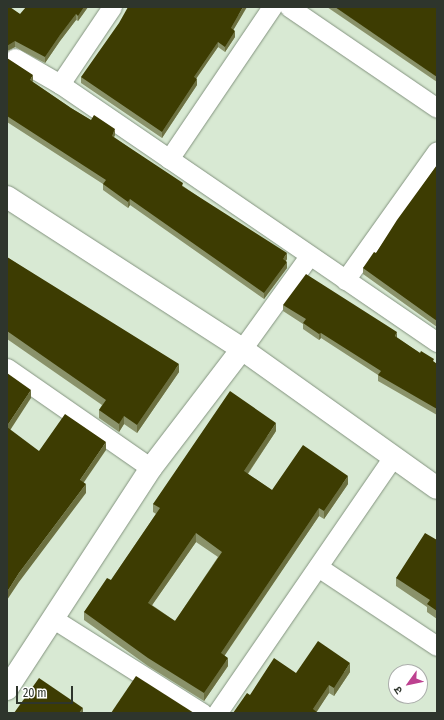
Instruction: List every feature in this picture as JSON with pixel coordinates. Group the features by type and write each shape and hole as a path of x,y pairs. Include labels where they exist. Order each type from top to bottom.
{"street":[{"path":"60,84 112,7"},
{"path":"169,159 272,7"},
{"path":"289,7 437,108"},
{"path":"15,58 60,84 308,256 437,342"},
{"path":"345,280 437,151"},
{"path":"7,197 242,349 392,458 437,488"},
{"path":"7,689 151,468 242,349 308,256"},
{"path":"7,368 151,468"},
{"path":"217,713 392,458"},
{"path":"318,567 437,646"},
{"path":"52,618 202,713"}],"building":[{"path":"7,7 10,7 20,14 26,7 84,7 78,16 76,14 45,57 15,41 7,46"},
{"path":"128,7 243,7 231,28 235,31 225,47 218,42 194,77 197,79 162,132 81,77 119,23"},
{"path":"335,7 437,7 437,77"},
{"path":"7,58 33,75 30,80 71,108 91,120 94,115 115,129 112,136 183,183 182,186 287,253 283,259 287,262 264,293 130,199 128,202 103,184 106,180 7,116"},
{"path":"437,165 437,321 363,268 374,252 376,253 397,220"},
{"path":"7,257 179,364 137,425 124,416 119,424 99,410 106,400 7,331"},
{"path":"306,274 397,332 395,336 420,353 421,351 434,359 433,361 437,364 437,409 378,375 381,371 321,333 319,334 303,323 306,319 283,305"},
{"path":"7,373 31,390 7,426"},
{"path":"230,391 276,423 244,471 272,490 303,445 348,476 324,511 319,508 221,653 228,658 204,693 148,658 84,612 107,578 111,580 160,508 153,504","holes":["196,533 222,552 175,621 148,603"]},
{"path":"65,414 106,442 80,480 86,484 19,573 7,592 7,427 39,451"},
{"path":"425,533 437,540 437,611 427,604 430,600 396,578"},
{"path":"318,641 350,663 334,688 329,685 313,709 318,713 233,713 247,693 250,695 274,658 296,673"},
{"path":"136,676 194,713 111,713"},
{"path":"39,678 83,708 79,713 14,713"}]}
